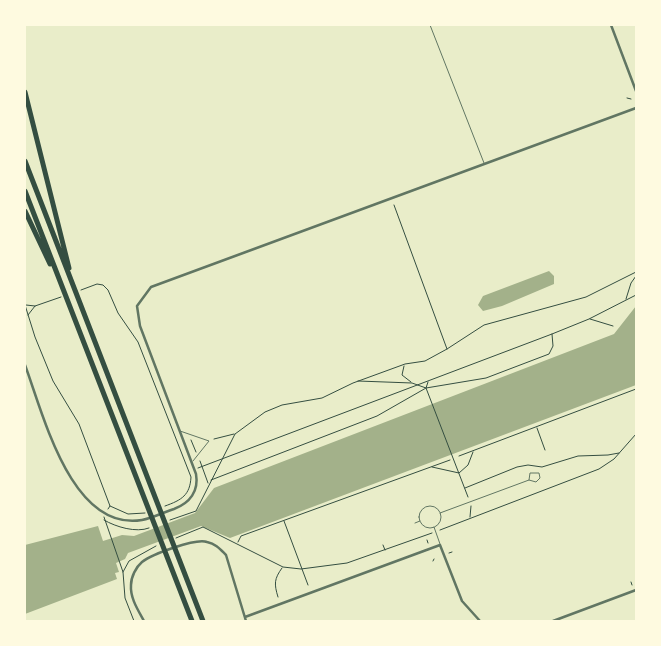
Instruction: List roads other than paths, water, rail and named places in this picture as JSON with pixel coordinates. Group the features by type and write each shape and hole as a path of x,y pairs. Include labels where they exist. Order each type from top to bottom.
{"highway":[{"path":"25,92 70,278"},
{"path":"25,161 204,621"},
{"path":"25,191 192,621"},
{"path":"25,211 60,282"}],"street":[{"path":"611,25 636,91"},
{"path":"25,365 64,469 87,499 106,513 123,519 142,520 183,505 193,496 197,484 192,463 140,326 136,306 151,287 636,108"},
{"path":"144,621 133,598 132,578 143,561 194,541 206,541 218,547 226,555 246,621"},
{"path":"245,617 440,545 462,601 479,621"},
{"path":"553,621 636,590"}],"lane":[{"path":"430,25 484,164"},
{"path":"180,431 209,441 192,463"},
{"path":"440,513 529,480 532,482 538,481 539,473 530,473 529,480"},
{"path":"426,507 436,508 440,513 439,523 434,527 428,527 420,521 420,514 426,507"},
{"path":"415,523 420,521"},
{"path":"434,527 440,545"}]}
